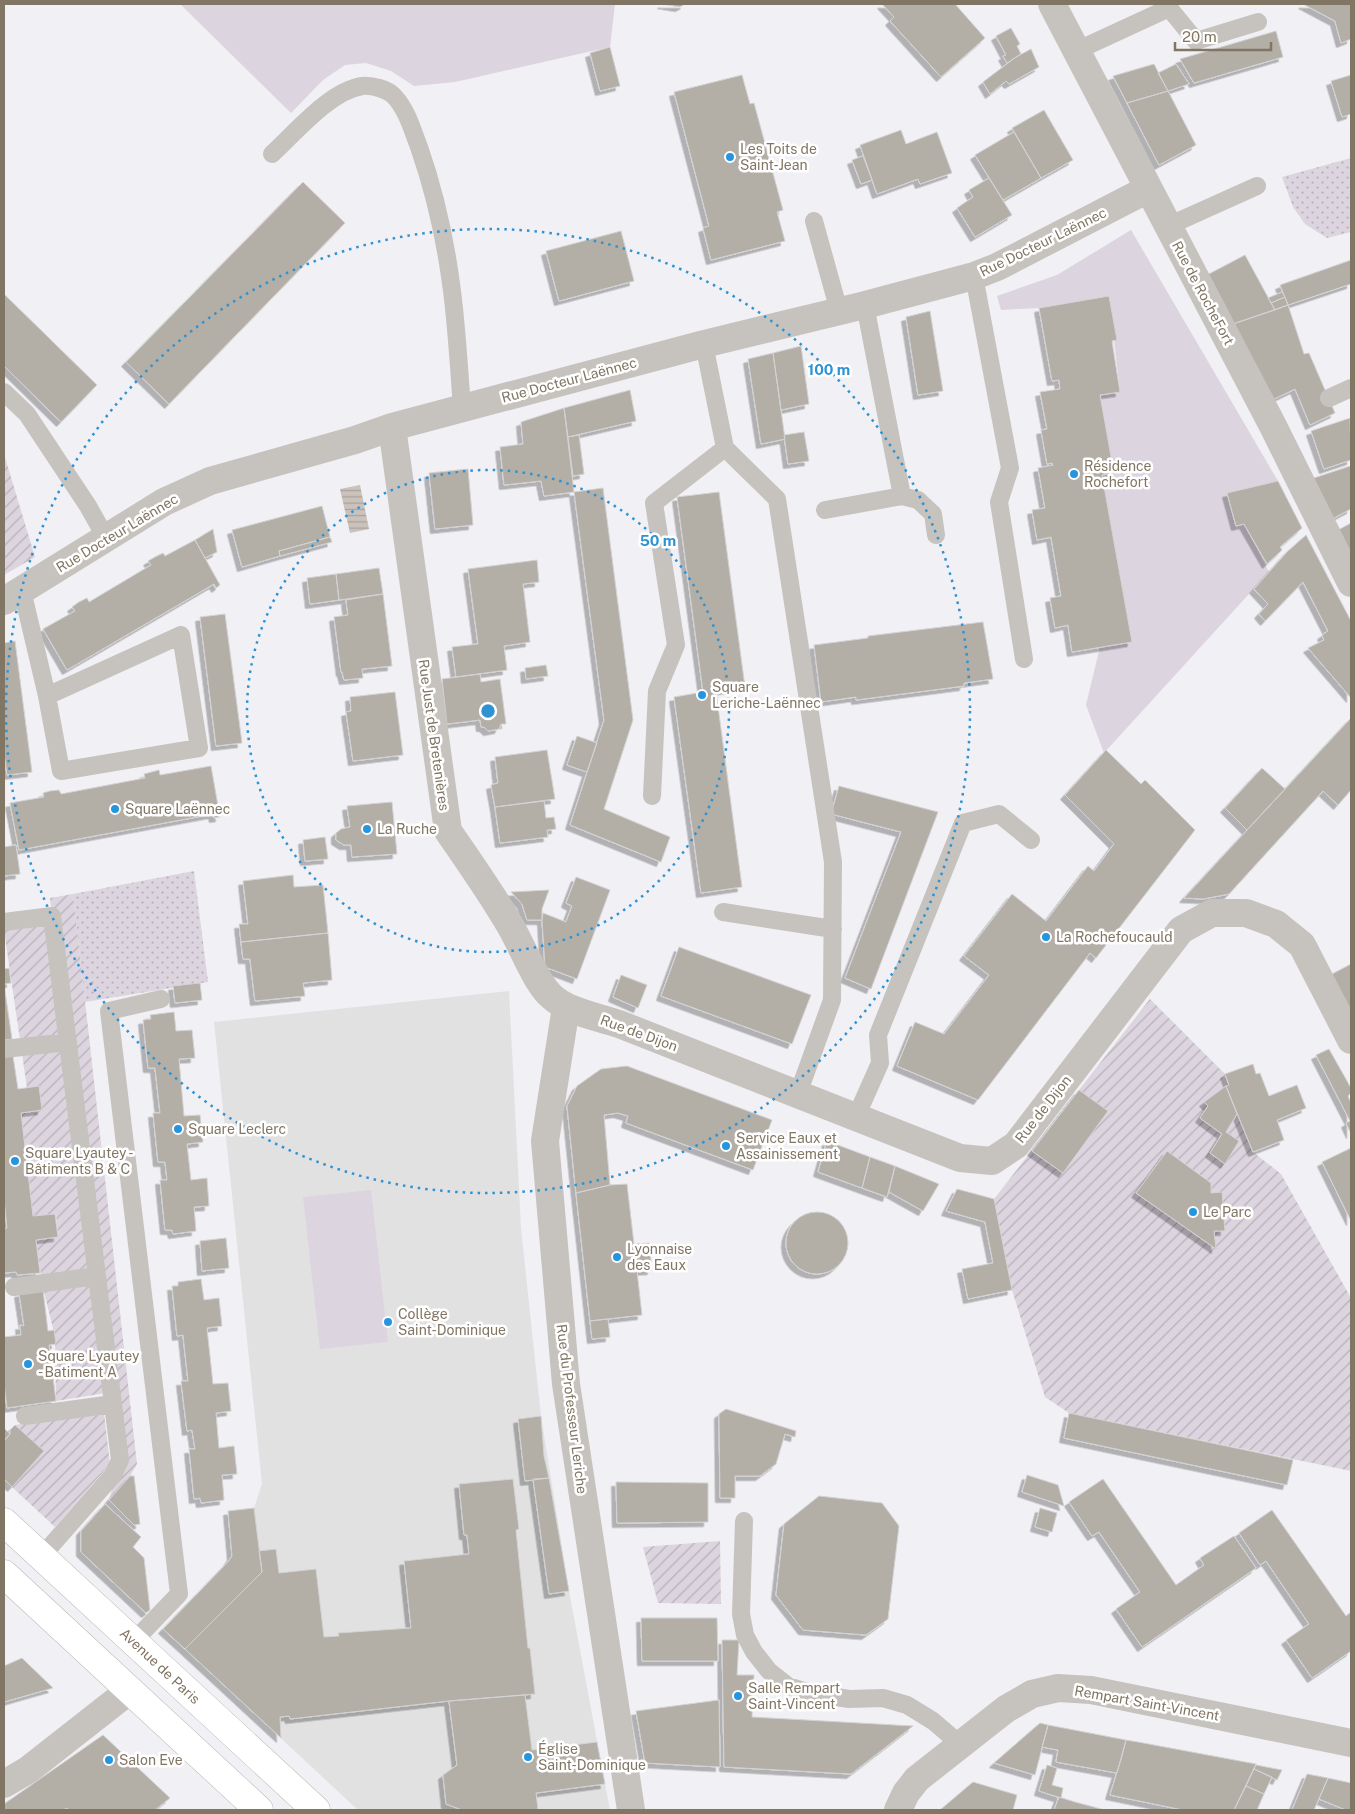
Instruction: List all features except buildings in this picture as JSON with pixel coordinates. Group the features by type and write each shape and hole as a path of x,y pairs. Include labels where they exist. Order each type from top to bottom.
{"main road":[{"name":"Avenue de Paris","path":"4,1522 316,1810"},
{"path":"4,1574 259,1810"}],"street":[{"name":"Rue de RocheFort","path":"1052,4 1273,426 1351,583"},
{"name":"Rue Docteur Laënnec","path":"13,596 164,502 210,481 462,408 704,344 865,305 974,276 998,267 1148,189"},
{"name":"Rue Just de Bretenières","path":"392,427 448,831 507,920 548,994 566,1007"},
{"name":"Rue de Dijon","path":"566,1007 619,1024 960,1158 992,1161 1016,1145 1181,930 1212,913 1246,913 1276,924 1302,945 1351,1040"},
{"name":"Rue du Professeur Leriche","path":"566,1007 545,1141 566,1384 631,1810"},
{"name":"Rempart Saint-Vincent","path":"898,1810 906,1793 917,1780 961,1744 1006,1710 1032,1694 1058,1688 1091,1690 1351,1743"},
{"path":"4,1784 28,1770 130,1690"}],"lane":[{"path":"1076,51 1168,6 1196,41 1258,22"},
{"path":"272,154 322,108 346,91 363,86 379,88 393,94 409,119 424,162 442,233 452,290 462,408"},
{"path":"1168,226 1257,186"},
{"path":"814,221 839,311"},
{"path":"974,276 1010,468 999,502 1024,660"},
{"path":"865,305 902,496"},
{"path":"704,344 725,448 777,499 833,862 832,1000 798,1094"},
{"path":"1329,398 1351,388"},
{"path":"4,392 27,414 88,506 106,538"},
{"path":"652,796 657,691 676,646 654,503 725,448"},
{"path":"825,510 902,496 918,500 933,514 936,535"},
{"path":"13,596 47,696 61,771 199,748 181,635 47,696"},
{"path":"856,1117 880,1063 878,1034 963,823 999,814 1030,840"},
{"path":"723,912 833,929"},
{"path":"4,922 52,916 120,1460 113,1475 41,1557"},
{"path":"133,1642 179,1594 109,1011 160,999"},
{"path":"4,1049 68,1042"},
{"path":"14,1287 97,1276"},
{"path":"25,1416 113,1404"},
{"path":"744,1520 741,1614 746,1635 754,1652 769,1671 788,1686 811,1693 849,1699 883,1698 907,1706 933,1721 961,1744"}],"shaded area":[{"path":"180,4 615,4 610,47 455,82 414,86 391,71 366,63 345,65 323,80 291,113"},
{"path":"1351,158 1351,232 1327,238 1305,224 1293,207 1282,177"},
{"path":"1131,230 1278,481 1227,493 1236,526 1244,524 1269,572 1104,753 1086,705 1100,647 1132,642 1102,475 1114,473 1100,395 1120,392 1109,296 1039,308 1001,310 997,296 1057,275"},
{"path":"4,454 35,557 4,575"},
{"path":"360,485 369,529 350,533 340,489"},
{"path":"194,871 208,982 85,1002 73,894"},
{"path":"73,894 137,1464 130,1476 109,1500 120,1460 112,1392 56,1401 55,1337 42,1283 36,1240 58,1237 56,1214 33,1216 21,1113 42,1110 39,1086 27,1088 4,930 52,915 50,898"},
{"name":"Collège Saint-Dominique","path":"509,991 521,1228 541,1416 569,1591 610,1810 358,1810 163,1629 228,1562 232,1556 228,1511 254,1508 262,1484 214,1022"},
{"path":"1150,999 1225,1074 1237,1114 1253,1152 1281,1174 1351,1298 1351,1471 1069,1413 1045,1397 1012,1290 994,1199"},
{"path":"371,1190 388,1342 320,1349 303,1197"},
{"path":"104,1413 110,1464 55,1527 12,1487 44,1451 15,1425"},
{"path":"720,1541 721,1604 658,1603 643,1547"}],"place":[{"name":"Les Toits de Saint-Jean","path":"730,157"},
{"name":"Résidence Rochefort","path":"1074,474"},
{"name":"Square Leriche-Laënnec","path":"702,695"},
{"name":"Square Laënnec","path":"115,809"},
{"name":"La Ruche","path":"367,829"},
{"name":"La Rochefoucauld","path":"1046,937"},
{"name":"Square Leclerc","path":"178,1129"},
{"name":"Service Eaux et Assainissement","path":"726,1146"},
{"name":"Square Lyautey - Bâtiments B & C","path":"15,1161"},
{"name":"Le Parc","path":"1193,1212"},
{"name":"Lyonnaise des Eaux","path":"617,1257"},
{"name":"Collège Saint-Dominique","path":"388,1322"},
{"name":"Square Lyautey - Batiment A","path":"28,1364"},
{"name":"Salle Rempart Saint-Vincent","path":"738,1696"},
{"name":"Église Saint-Dominique","path":"528,1757"},
{"name":"Salon Eve","path":"109,1760"}]}
